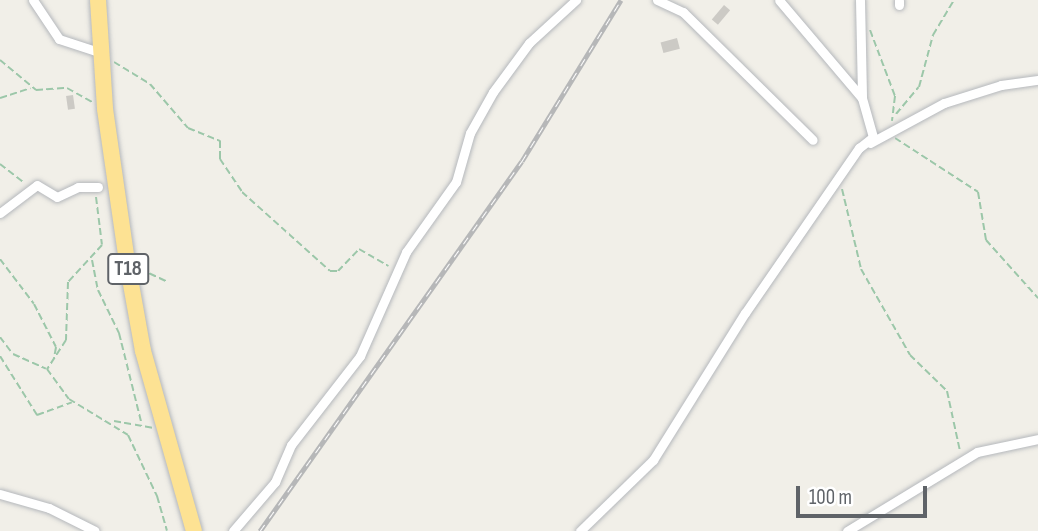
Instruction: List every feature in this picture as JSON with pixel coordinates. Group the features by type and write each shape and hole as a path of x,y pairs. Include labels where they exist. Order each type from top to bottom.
{"highway":[{"name":"T18","path":"98,0 105,109 127,262 164,430 194,531"}],"street":[{"path":"33,0 59,40 102,53"},
{"path":"233,531 275,482 290,445 318,406 354,367 375,330 379,307 397,271 456,181 470,132 493,92 529,43 576,0"},
{"path":"657,0 683,12 813,140"},
{"path":"580,531 653,460 745,313 841,179 859,148 873,137 874,129 862,98 779,0"},
{"path":"860,0 862,98"},
{"path":"859,148 955,99 1001,85 1038,80"},
{"path":"0,213 30,188 40,186 57,197 78,187 98,187"},
{"path":"847,531 987,448 1037,441"},
{"path":"0,494 49,508 95,531"}],"path":[{"path":"891,124 895,114 919,87 933,35 954,0"},
{"path":"867,22 893,87 895,114"},
{"path":"102,53 150,84 188,128 220,141 220,159 242,192 330,271 338,271 359,249 397,271"},
{"path":"0,60 31,88 40,91 67,88 105,109"},
{"path":"0,98 31,88"},
{"path":"888,134 978,192 986,240 1038,298"},
{"path":"0,164 30,188"},
{"path":"841,179 861,269 909,355 947,391 963,462"},
{"path":"47,369 66,340 68,282 102,245 98,187"},
{"path":"92,258 98,290 119,332 142,425"},
{"path":"0,259 34,304 56,347 54,359"},
{"path":"127,262 166,281"},
{"path":"0,337 13,354 47,369 73,402 110,420 130,438 157,496 167,531"},
{"path":"0,356 37,415 42,417 73,402"},
{"path":"110,420 164,430"}],"building":[{"path":"724,5 730,10 718,25 712,20"},
{"path":"677,38 680,49 663,53 661,42"},
{"path":"73,95 75,109 68,110 66,96"}],"railway":[{"path":"260,531 522,161 621,0"}]}
